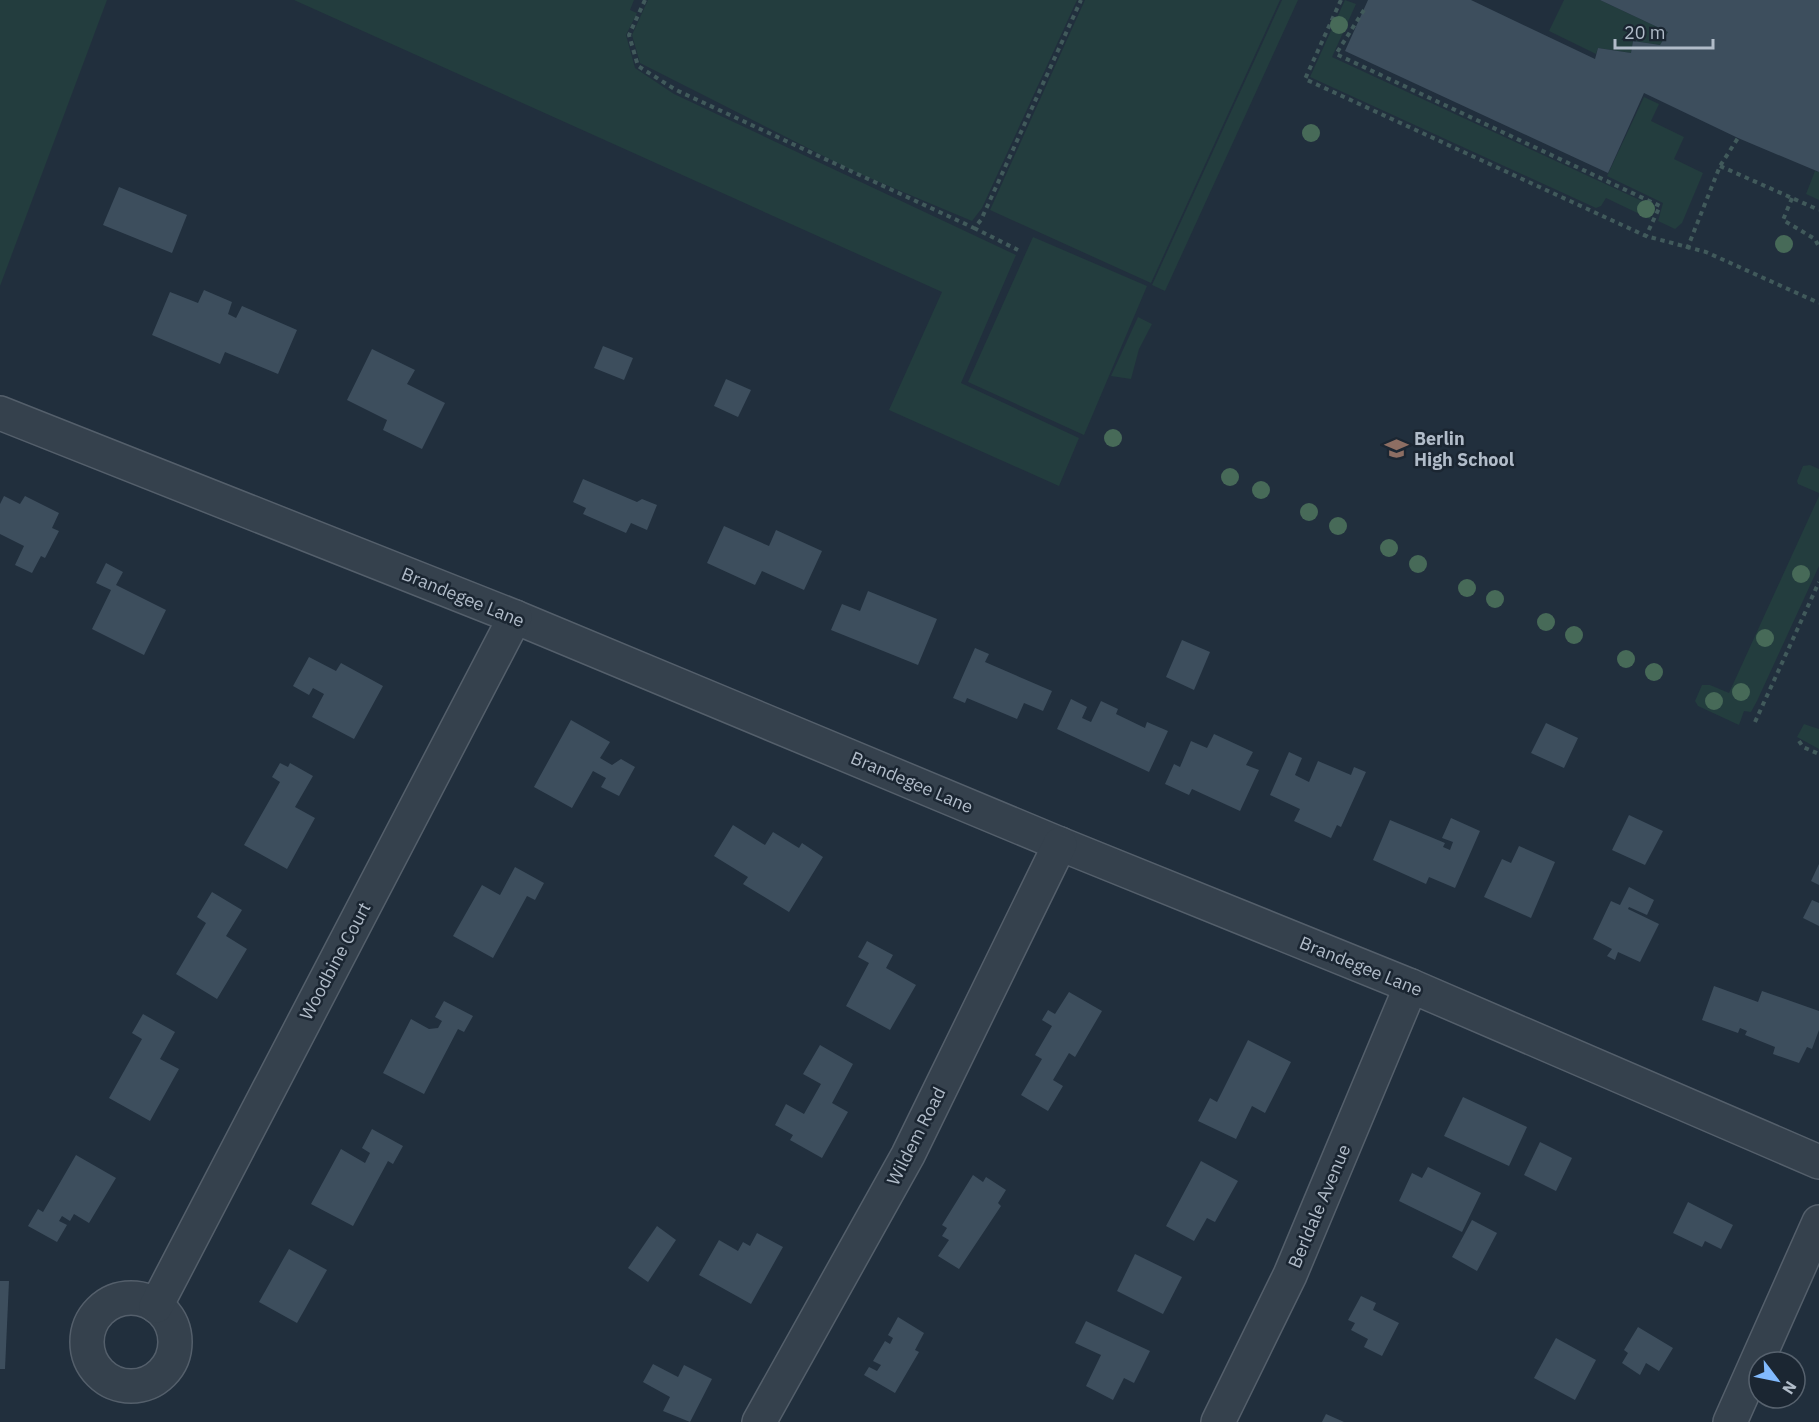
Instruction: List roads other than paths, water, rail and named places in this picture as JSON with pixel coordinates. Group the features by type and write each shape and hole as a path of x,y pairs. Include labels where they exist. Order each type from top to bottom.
{"street":[{"name":"Brandegee Lane","path":"0,413 514,617 1059,844 1411,986 1819,1162"},
{"name":"Woodbine Court","path":"156,1306 514,617"},
{"name":"Wildem Road","path":"759,1422 908,1155 1059,844"},
{"name":"Berldale Avenue","path":"1218,1422 1290,1275 1411,986"},
{"path":"1730,1422 1819,1222"}],"place":[{"name":"Berlin High School","path":"1396,448"}]}
